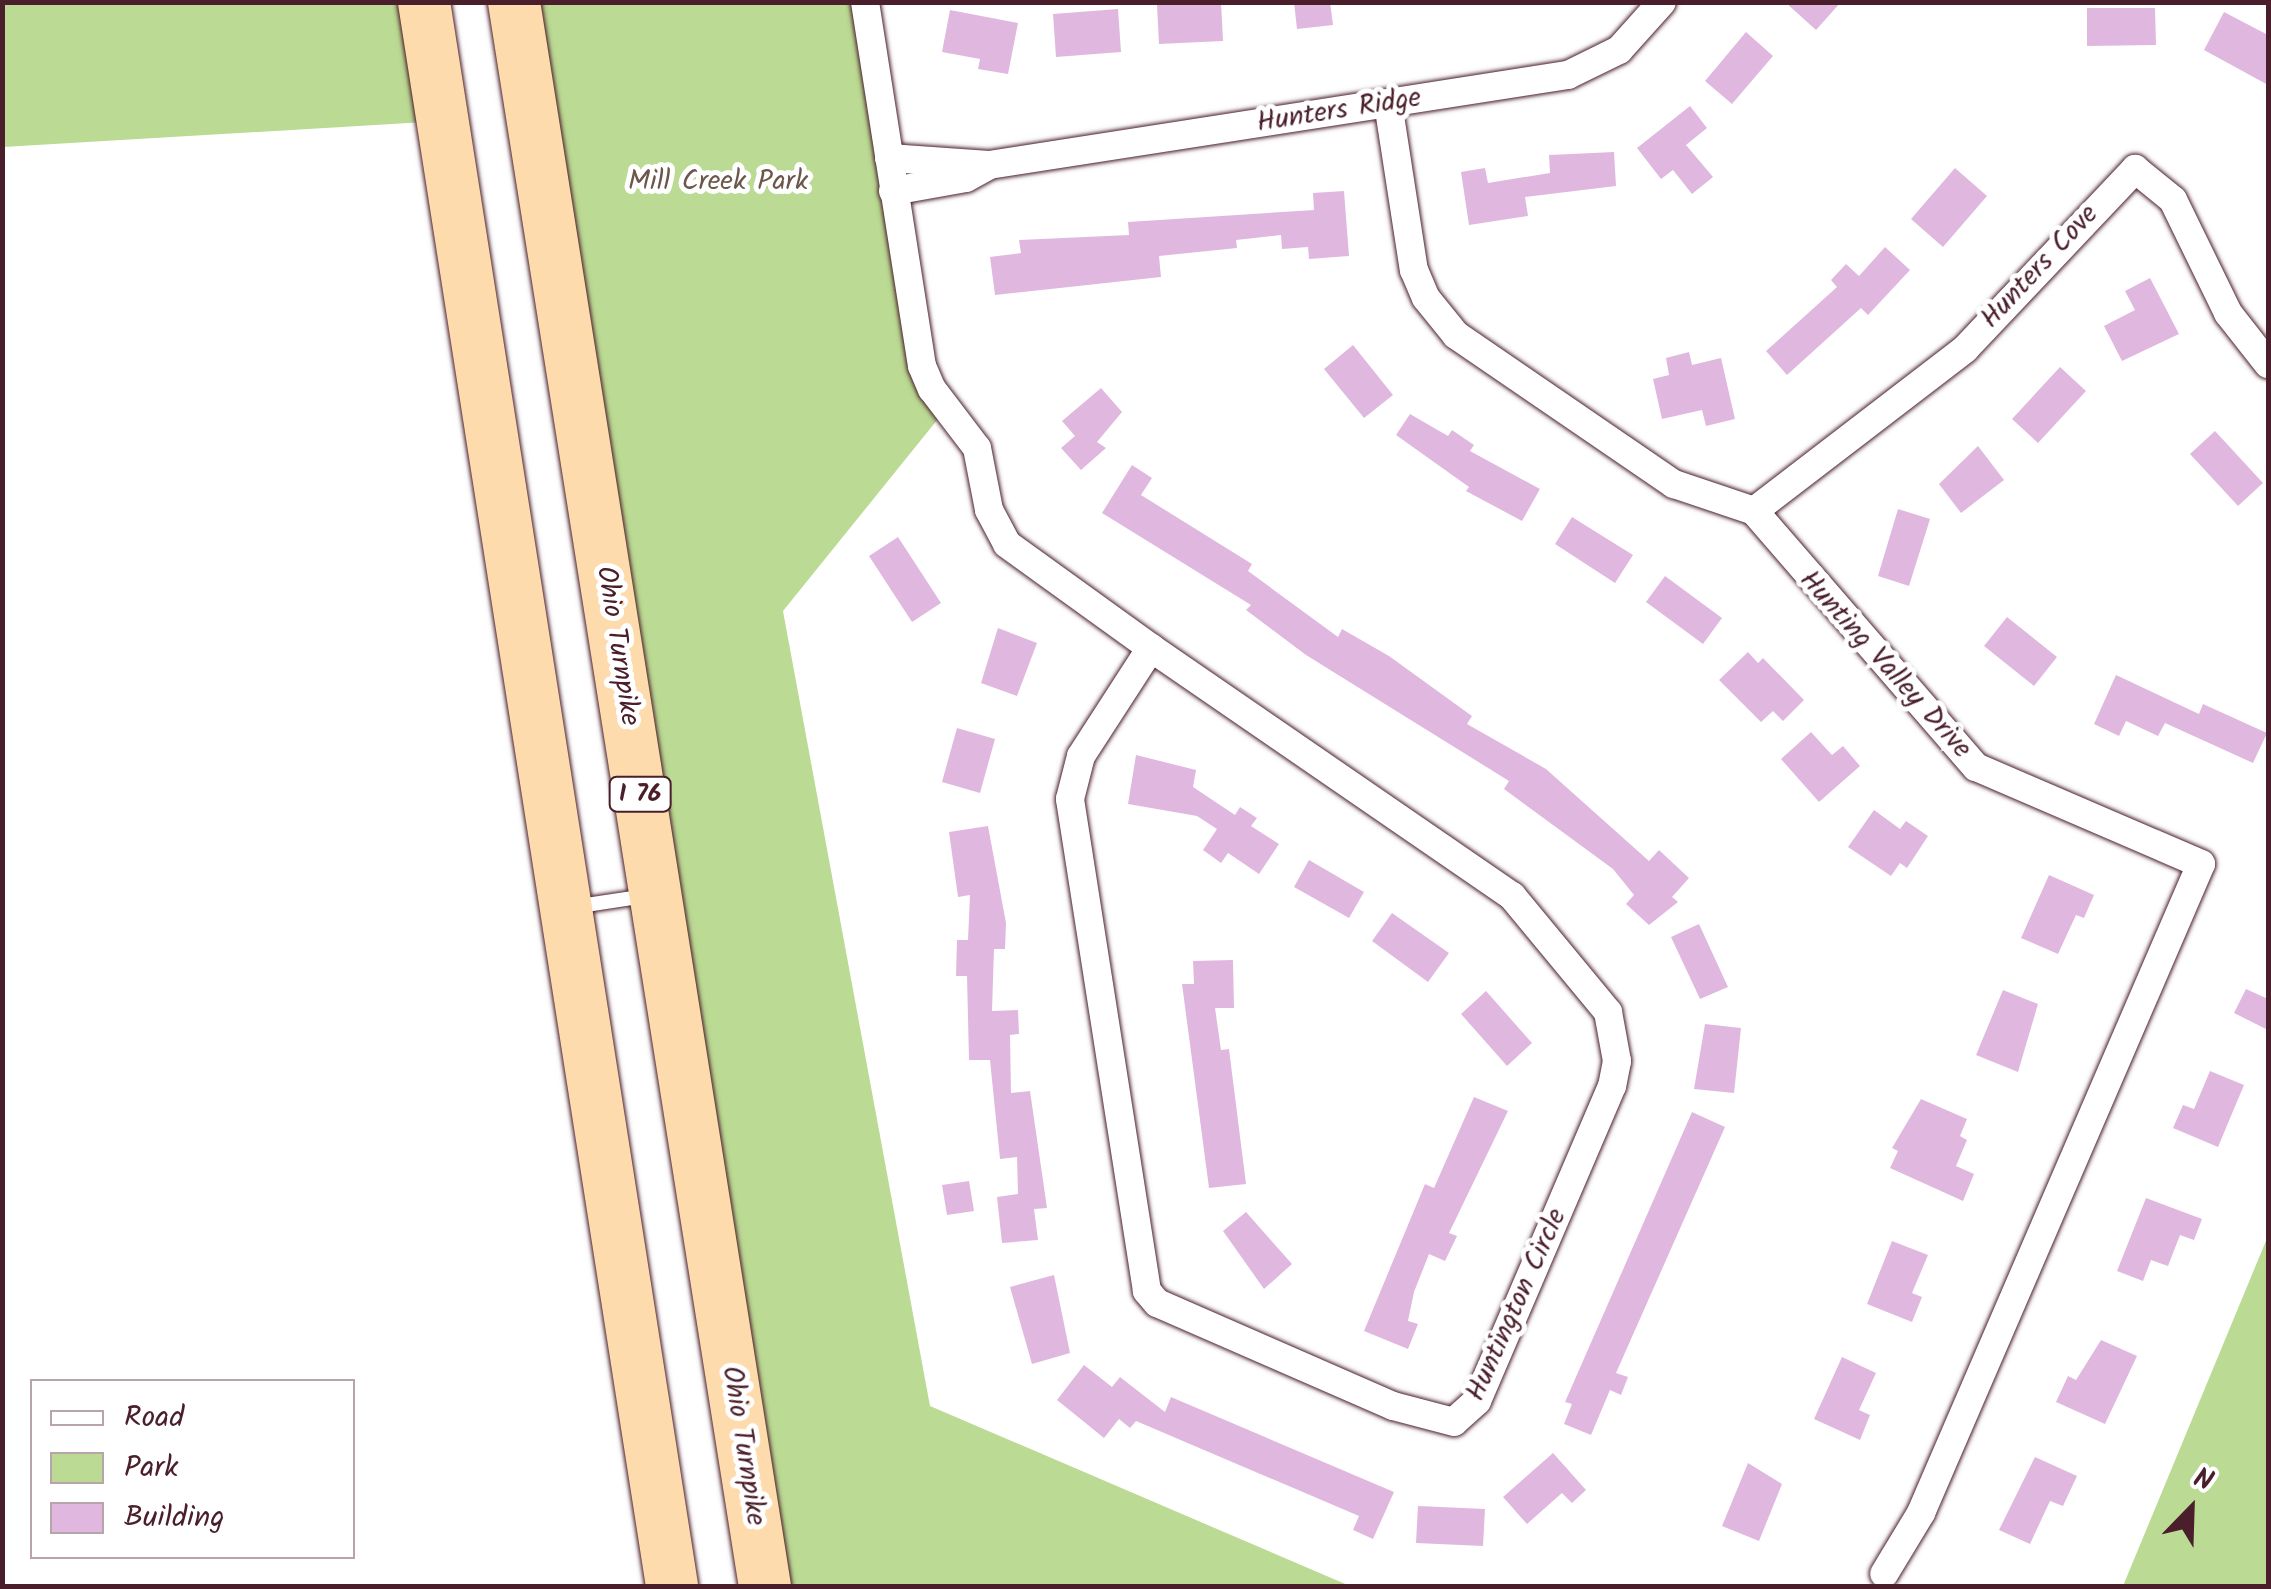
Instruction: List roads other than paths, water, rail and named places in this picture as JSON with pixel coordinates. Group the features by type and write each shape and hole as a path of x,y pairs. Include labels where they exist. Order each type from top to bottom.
{"highway":[{"path":"424,2 672,1586"},
{"name":"Ohio Turnpike","path":"514,2 765,1586"}],"street":[{"name":"Huntington Circle","path":"865,2 922,366 977,448 997,530 1025,562 1512,896 1608,1012 1617,1061 1612,1086 1478,1401 1454,1422 1393,1406 1157,1303 1147,1291 1070,799 1081,756 1150,648"},
{"name":"Hunters Ridge","path":"890,158 989,164 1388,103 1596,66 1662,2"},
{"path":"1388,103 1414,270 1444,323 1674,484 1754,511"},
{"name":"Hunters Ridge","path":"894,191 966,178 989,164"},
{"name":"Hunters Cove","path":"1754,511 1965,349 2135,169 2173,200 2228,313 2268,364"},
{"name":"Hunting Valley Drive","path":"1754,511 1976,768 2201,864 1921,1514 1884,1574"}],"lane":[{"path":"566,908 656,894"}],"park label":[{"name":"Mill Creek Park","path":"718,182"}]}
